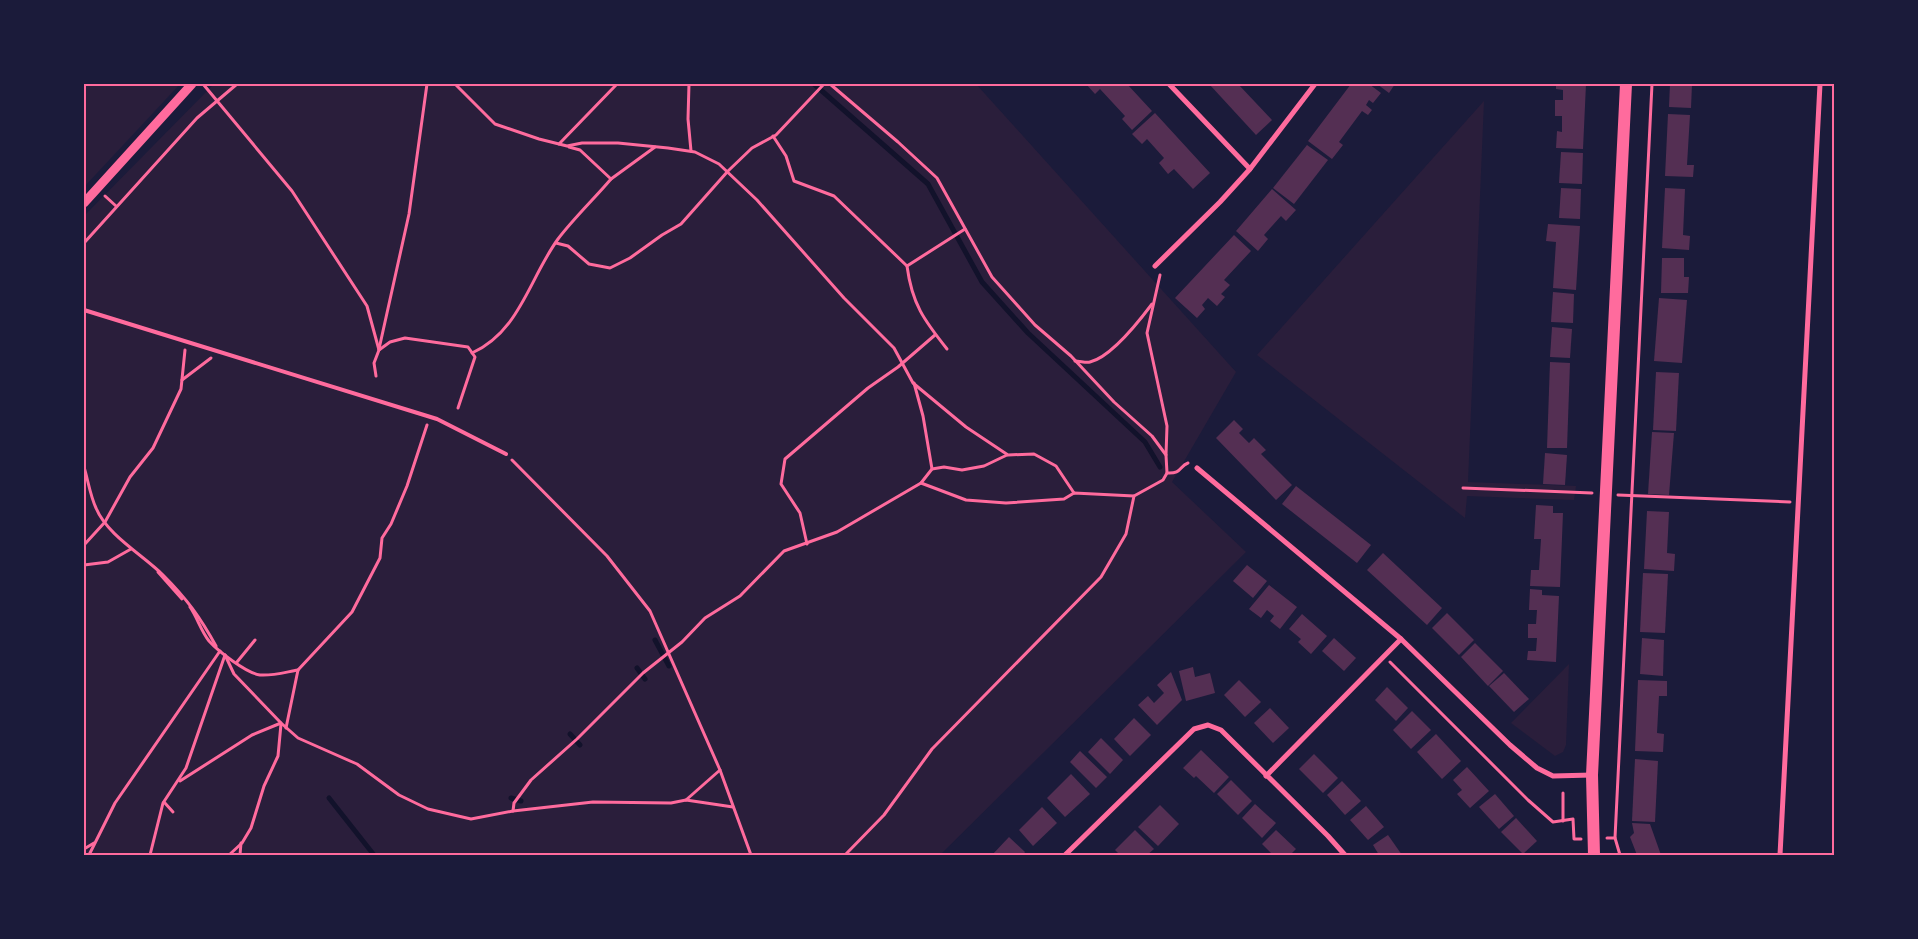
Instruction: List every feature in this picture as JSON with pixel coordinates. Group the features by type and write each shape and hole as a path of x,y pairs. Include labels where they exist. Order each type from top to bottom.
{"main road":[{"path":"1594,855 1592,775 1626,84"}],"street":[{"path":"84,203 192,84"},
{"path":"1169,84 1250,169"},
{"path":"1155,266 1220,202 1250,169 1315,84"},
{"path":"1780,855 1820,84"},
{"path":"1197,468 1401,639 1510,745 1537,768 1554,776 1592,775"},
{"path":"1266,776 1401,639"},
{"path":"1065,855 1194,730 1208,725 1222,730 1328,836 1344,855"}],"lane":[{"path":"84,310 437,420 506,454"}],"path":[{"path":"203,84 292,191 367,306 379,350"},
{"path":"84,243 196,118 217,103 237,84"},
{"path":"376,376 374,363 390,310 409,214 427,84"},
{"path":"455,84 495,124 580,150 611,179"},
{"path":"559,144 617,84"},
{"path":"689,84 688,118 691,151"},
{"path":"556,242 568,246 588,264 610,268 630,258 662,234 681,224 728,171 752,148 773,136 824,84"},
{"path":"830,84 937,178 964,230 992,277 1035,325 1152,436 1166,455"},
{"path":"1620,855 1615,838 1652,84"},
{"path":"773,136 786,156 794,181 834,196 907,266 910,291 925,322 947,349"},
{"path":"566,146 600,143 655,146 691,151 728,171 757,200 844,298 894,348 913,383 923,416 932,469"},
{"path":"472,353 484,348 512,322 556,242 611,179 655,146"},
{"path":"106,196 116,206"},
{"path":"907,266 964,230"},
{"path":"921,483 966,500 1006,503 1064,499 1074,493 1134,496 1163,480 1167,474 1167,426 1148,333 1152,303 1160,273 1155,266"},
{"path":"1075,361 1089,362 1099,359 1139,322 1152,303"},
{"path":"807,544 800,513 781,484 785,459 868,388 902,364 936,335"},
{"path":"379,350 390,342 405,338 468,347 475,357 458,408"},
{"path":"84,546 105,522 130,477 153,448 181,389 186,342"},
{"path":"182,380 217,351"},
{"path":"913,383 966,427 1008,455"},
{"path":"286,728 298,670 352,612 380,558 382,538 391,524 407,486 425,428"},
{"path":"506,454 607,556 650,610 665,655 720,770 751,855"},
{"path":"513,811 514,803 531,780 642,674 705,618 740,596 784,551 837,532 921,483 932,469 944,467 962,470 984,466 1008,455 1034,454 1056,466 1074,493"},
{"path":"84,467 96,508 105,522 132,549 157,570 199,615 220,652 258,674 281,674 298,670"},
{"path":"1167,474 1181,471"},
{"path":"1463,488 1798,502"},
{"path":"845,855 884,815 932,749 1101,577 1126,534 1134,496"},
{"path":"84,565 108,562 132,549"},
{"path":"237,662 255,640"},
{"path":"89,855 115,803 220,652"},
{"path":"225,655 234,674 298,738 357,764 400,795 428,810 471,819 513,811 593,802 671,802 686,800 733,807"},
{"path":"150,855 164,802 186,768 225,655"},
{"path":"1384,656 1528,800 1553,822 1573,819 1574,839 1583,838"},
{"path":"179,781 252,734 281,723"},
{"path":"229,855 242,843 251,828 264,786 278,756 281,723"},
{"path":"686,800 720,770"},
{"path":"1562,821 1563,793"},
{"path":"164,802 173,812"},
{"path":"1606,838 1615,838"},
{"path":"84,849 95,843"},
{"path":"240,855 242,843"}],"shaded area":[{"path":"84,84 180,84 84,187"},
{"path":"214,84 976,84 1236,372 1172,482 1246,552 940,855 84,855 84,216"},
{"path":"1484,101 1468,482 1576,486 1574,500 1467,496 1465,518 1257,355"},
{"path":"1569,664 1566,745 1563,752 1555,756 1511,723"}],"building":[{"path":"1086,84 1127,84 1152,111 1132,130 1122,119 1125,116 1100,89 1095,94"},
{"path":"1211,84 1238,84 1272,120 1256,135"},
{"path":"1351,84 1369,84 1381,93 1373,103 1369,100 1366,105 1372,110 1368,115 1362,111 1339,142 1343,145 1332,159 1308,141"},
{"path":"1377,84 1395,84 1389,93"},
{"path":"1556,84 1586,84 1583,149 1556,148 1557,131 1562,132 1562,116 1555,116 1555,100 1563,100 1563,90 1556,89"},
{"path":"1670,84 1692,84 1691,108 1669,107"},
{"path":"1155,113 1210,173 1193,189 1174,169 1168,174 1159,163 1164,158 1147,139 1142,144 1132,134"},
{"path":"1668,114 1690,115 1687,165 1694,165 1693,177 1665,176"},
{"path":"1307,145 1328,160 1294,204 1273,188"},
{"path":"1561,152 1583,153 1582,184 1559,183"},
{"path":"1561,188 1581,189 1580,219 1559,218"},
{"path":"1665,188 1685,189 1683,235 1690,236 1689,250 1662,248"},
{"path":"1272,189 1296,210 1286,221 1281,216 1264,235 1268,239 1258,251 1236,231"},
{"path":"1548,224 1580,226 1576,290 1553,288 1556,242 1546,241"},
{"path":"1234,235 1251,251 1224,280 1230,285 1221,294 1225,297 1217,306 1208,298 1202,305 1205,309 1197,318 1175,298"},
{"path":"1662,258 1684,258 1684,277 1689,277 1688,293 1661,293"},
{"path":"1553,292 1574,294 1573,323 1551,322"},
{"path":"1659,298 1687,300 1682,363 1654,361"},
{"path":"1552,327 1572,329 1570,358 1550,357"},
{"path":"1550,362 1570,363 1567,448 1547,448"},
{"path":"1656,372 1679,373 1676,431 1653,430"},
{"path":"1234,420 1243,429 1239,433 1249,443 1254,438 1266,450 1261,454 1292,485 1276,500 1216,438"},
{"path":"1652,432 1674,433 1669,495 1648,494"},
{"path":"1545,453 1567,455 1565,485 1543,484"},
{"path":"1296,486 1371,545 1357,563 1282,504"},
{"path":"1536,505 1553,506 1553,513 1563,513 1560,587 1530,586 1531,570 1539,570 1541,539 1534,539"},
{"path":"1647,511 1669,512 1667,553 1675,554 1674,571 1644,569"},
{"path":"1383,553 1442,608 1427,625 1367,570"},
{"path":"1247,565 1267,581 1253,598 1233,581"},
{"path":"1643,573 1668,574 1665,633 1640,632"},
{"path":"1269,585 1297,607 1280,629 1270,621 1274,616 1267,610 1261,618 1249,609"},
{"path":"1530,589 1542,590 1542,595 1559,596 1556,662 1527,660 1528,651 1536,651 1537,638 1528,638 1528,624 1536,624 1537,610 1529,610"},
{"path":"1447,613 1474,640 1459,655 1432,628"},
{"path":"1302,614 1327,636 1311,654 1298,642 1301,639 1289,629"},
{"path":"1334,638 1356,658 1344,671 1322,651"},
{"path":"1642,638 1664,640 1663,676 1640,674"},
{"path":"1475,643 1503,671 1488,686 1461,657"},
{"path":"1193,667 1195,677 1210,673 1215,693 1186,701 1179,671"},
{"path":"1171,672 1182,700 1157,725 1138,705 1148,696 1154,703 1164,693 1157,685"},
{"path":"1504,673 1529,699 1514,712 1489,686"},
{"path":"1239,680 1261,702 1245,717 1224,695"},
{"path":"1638,680 1667,681 1667,696 1659,696 1657,733 1664,734 1663,752 1635,751"},
{"path":"1387,687 1408,708 1396,721 1375,700"},
{"path":"1270,708 1289,728 1273,743 1254,723"},
{"path":"1412,711 1431,730 1411,749 1393,730"},
{"path":"1134,718 1151,735 1130,756 1114,739"},
{"path":"1436,734 1461,761 1442,779 1417,752"},
{"path":"1101,738 1123,760 1110,774 1088,752"},
{"path":"1201,750 1229,777 1214,793 1196,776 1194,778 1183,768"},
{"path":"1080,751 1107,777 1096,788 1070,762"},
{"path":"1314,754 1338,778 1323,793 1299,769"},
{"path":"1635,759 1658,761 1655,822 1632,821"},
{"path":"1467,767 1489,791 1470,808 1457,794 1462,790 1453,780"},
{"path":"1071,774 1090,794 1065,817 1047,798"},
{"path":"1231,780 1252,801 1238,815 1217,794"},
{"path":"1342,781 1361,801 1345,815 1327,795"},
{"path":"1495,794 1514,816 1499,829 1479,807"},
{"path":"1255,804 1276,823 1262,838 1242,818"},
{"path":"1160,805 1179,824 1158,846 1138,827"},
{"path":"1366,806 1384,827 1368,840 1350,820"},
{"path":"1042,807 1057,823 1033,846 1019,830"},
{"path":"1516,818 1537,841 1523,854 1501,832"},
{"path":"1632,823 1650,824 1661,855 1637,855 1630,837 1634,833"},
{"path":"1135,830 1154,849 1147,855 1120,855 1115,850"},
{"path":"1276,830 1296,849 1290,855 1273,855 1262,844"},
{"path":"1388,835 1402,855 1379,855 1373,845"},
{"path":"1009,837 1025,852 1023,855 992,855"}],"waterway":[{"path":"814,84 928,184 982,282 1028,333 1145,442 1160,467"},
{"path":"655,640 669,666"},
{"path":"637,668 645,679"},
{"path":"570,734 580,745"},
{"path":"329,798 374,855"},
{"path":"511,798 521,801"}]}
